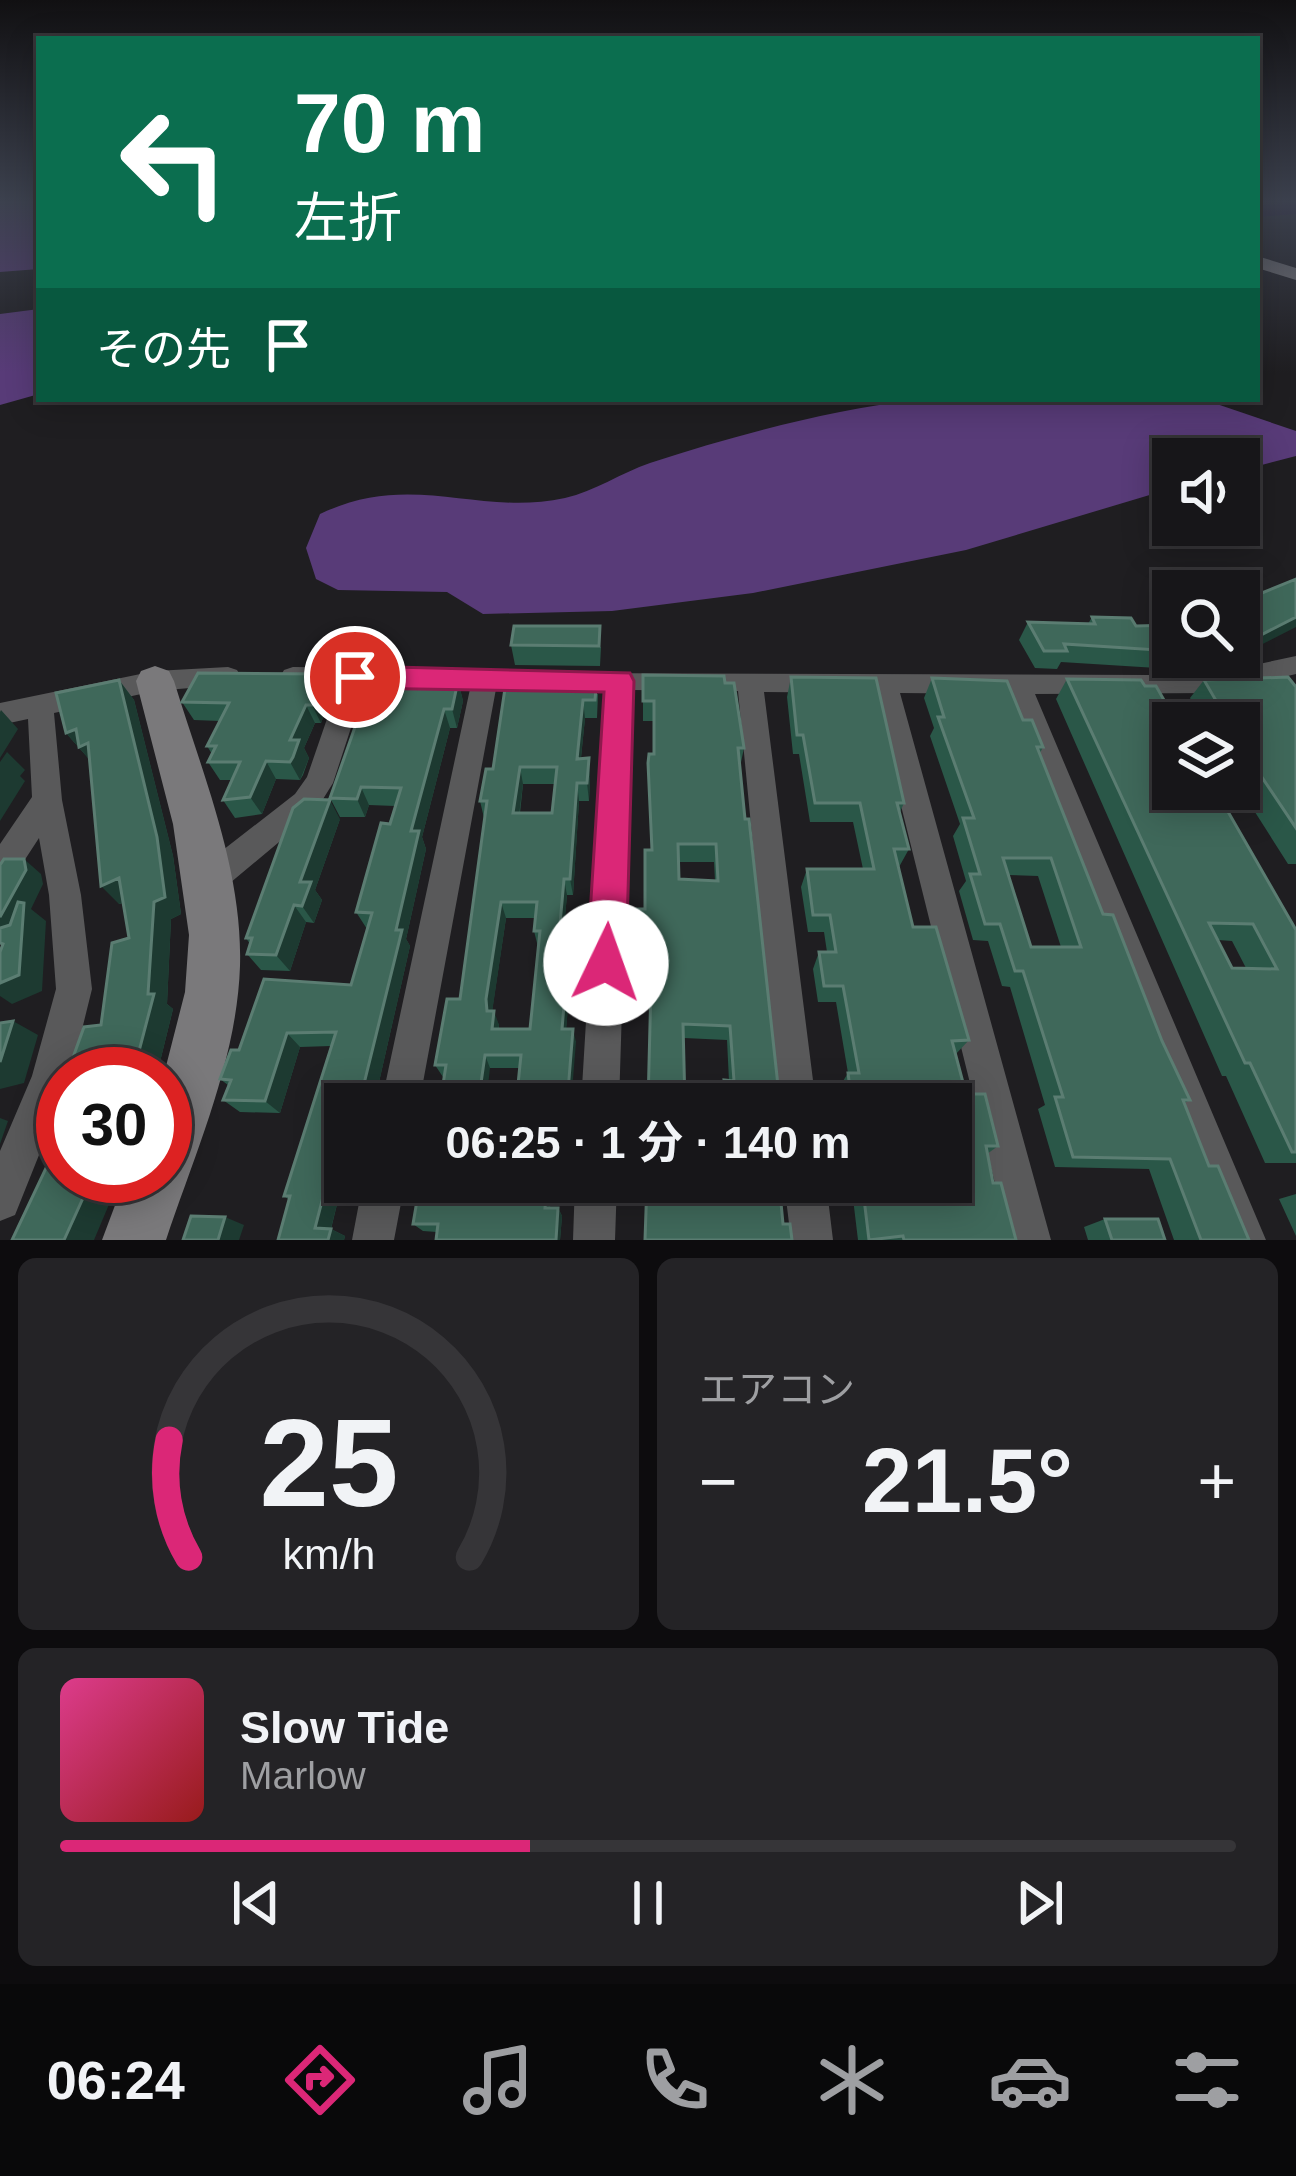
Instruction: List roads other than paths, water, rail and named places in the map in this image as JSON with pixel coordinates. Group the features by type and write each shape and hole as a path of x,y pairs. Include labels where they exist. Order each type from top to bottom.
{"street":[{"path":"1260,263 1296,274"},
{"path":"0,714 155,681 256,677 1017,683 1157,694 1286,669 1296,701"},
{"path":"206,883 305,802 319,783 355,677"},
{"path":"404,1083 485,679"},
{"path":"155,681 206,883 214,964 192,1079"},
{"path":"601,1083 619,681"},
{"path":"750,682 795,1083"},
{"path":"884,683 1030,1240"},
{"path":"1017,683 1245,1240"},
{"path":"0,1200 51,1077 74,989 65,895 47,800 40,704"},
{"path":"0,871 47,800"},
{"path":"134,1240 147,1203"},
{"path":"373,1240 380,1203"},
{"path":"594,1240 595,1203"},
{"path":"808,1203 812,1240"}]}
